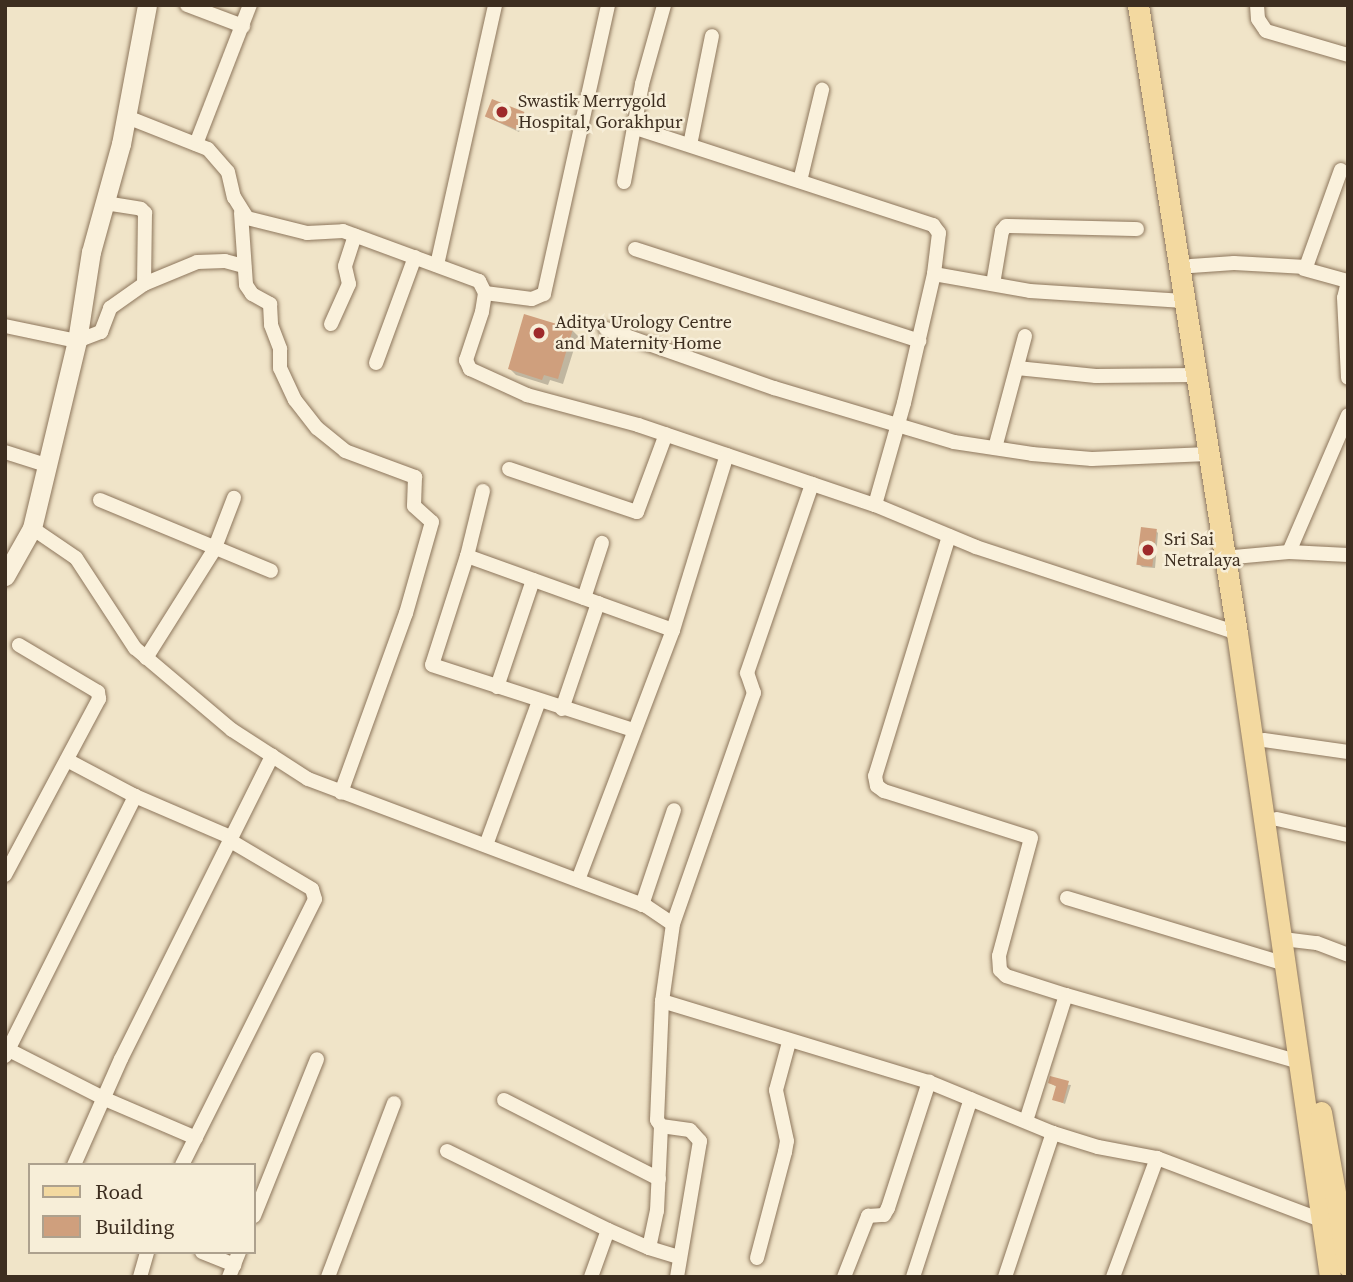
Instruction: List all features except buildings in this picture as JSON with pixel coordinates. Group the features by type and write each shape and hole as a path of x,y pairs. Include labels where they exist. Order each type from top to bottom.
{"main road":[{"path":"1138,5 1237,633 1348,1263"},
{"path":"1150,5 1277,819 1290,939 1286,964 1331,1277"}],"street":[{"path":"5,576 32,528 77,341 91,252 127,117 147,5"},
{"path":"187,5 243,26"},
{"path":"196,144 250,5"},
{"path":"438,265 495,5"},
{"path":"485,293 532,299 544,294 608,5"},
{"path":"624,182 633,127 664,5"},
{"path":"1257,5 1258,19 1266,31 1348,55"},
{"path":"690,145 712,36"},
{"path":"800,181 822,90"},
{"path":"127,117 208,149 228,172 234,198 241,213 248,290 270,304 271,325 280,349 280,368 295,400 317,428 345,451 415,477 414,506 432,522 406,613 341,793"},
{"path":"633,127 933,225 940,241 934,274 875,505"},
{"path":"1304,269 1341,170"},
{"path":"105,203 141,209 145,213 144,284"},
{"path":"241,213 258,222 307,233 343,231 479,281 485,293 466,360 470,369 527,394 666,434 875,505 949,536 1237,633"},
{"path":"993,284 1002,231 1006,226 1137,229"},
{"path":"331,324 349,284 345,266 355,236"},
{"path":"635,249 919,341"},
{"path":"376,363 415,257"},
{"path":"5,326 77,341 101,332 110,308 144,284 197,262 225,261 244,266"},
{"path":"1191,266 1249,263 1304,269 1348,281 1343,298 1348,377"},
{"path":"934,274 1030,291 1184,301"},
{"path":"606,329 897,427 995,448 1092,459 1208,454"},
{"path":"995,448 1025,336"},
{"path":"1017,368 1096,376 1196,375"},
{"path":"1289,552 1348,415"},
{"path":"509,470 637,512 666,434"},
{"path":"5,452 46,466"},
{"path":"578,880 673,630 727,455"},
{"path":"649,1248 657,1211 659,1179 661,1126 656,1113 662,1001 673,924 754,693 747,673 812,484"},
{"path":"483,491 467,556 432,665 633,730"},
{"path":"146,657 214,550 234,498"},
{"path":"100,500 166,525 214,550 271,571"},
{"path":"32,528 76,558 135,648 232,730 308,779 642,905 673,924"},
{"path":"949,536 875,776 877,786 884,791 1029,835 1032,843 998,966 1006,976 1300,1062"},
{"path":"562,709 591,601 602,543"},
{"path":"1234,557 1289,552 1348,555"},
{"path":"467,556 673,630"},
{"path":"497,687 534,580"},
{"path":"5,874 11,851 97,705 97,692 19,645"},
{"path":"486,845 539,701"},
{"path":"1264,740 1348,752"},
{"path":"75,1163 121,1059 272,756"},
{"path":"67,760 135,796 229,838 312,889 314,899 183,1163"},
{"path":"135,796 6,1051 105,1099 196,1138"},
{"path":"642,905 674,810"},
{"path":"1277,819 1348,835"},
{"path":"1067,898 1286,964"},
{"path":"1290,939 1348,955"},
{"path":"1026,1121 1066,995"},
{"path":"662,1001 789,1042 929,1082 1053,1133 1098,1147 1157,1158 1321,1220"},
{"path":"757,1258 787,1141 776,1090 789,1042"},
{"path":"256,1211 317,1059"},
{"path":"844,1277 868,1216 884,1215 888,1209 929,1082"},
{"path":"913,1277 971,1099"},
{"path":"504,1100 659,1179"},
{"path":"328,1277 394,1102"},
{"path":"661,1126 690,1130 700,1141 677,1277"},
{"path":"1005,1277 1053,1133"},
{"path":"447,1151 608,1230 649,1248 679,1257"},
{"path":"1114,1277 1157,1158"},
{"path":"591,1277 608,1230"},
{"path":"140,1277 146,1254"},
{"path":"207,1254 234,1265"}],"place":[{"name":"Swastik Merrygold Hospital, Gorakhpur","path":"502,112"},
{"name":"Aditya Urology Centre and Maternity Home","path":"539,333"},
{"name":"Sri Sai Netralaya","path":"1148,550"}]}
